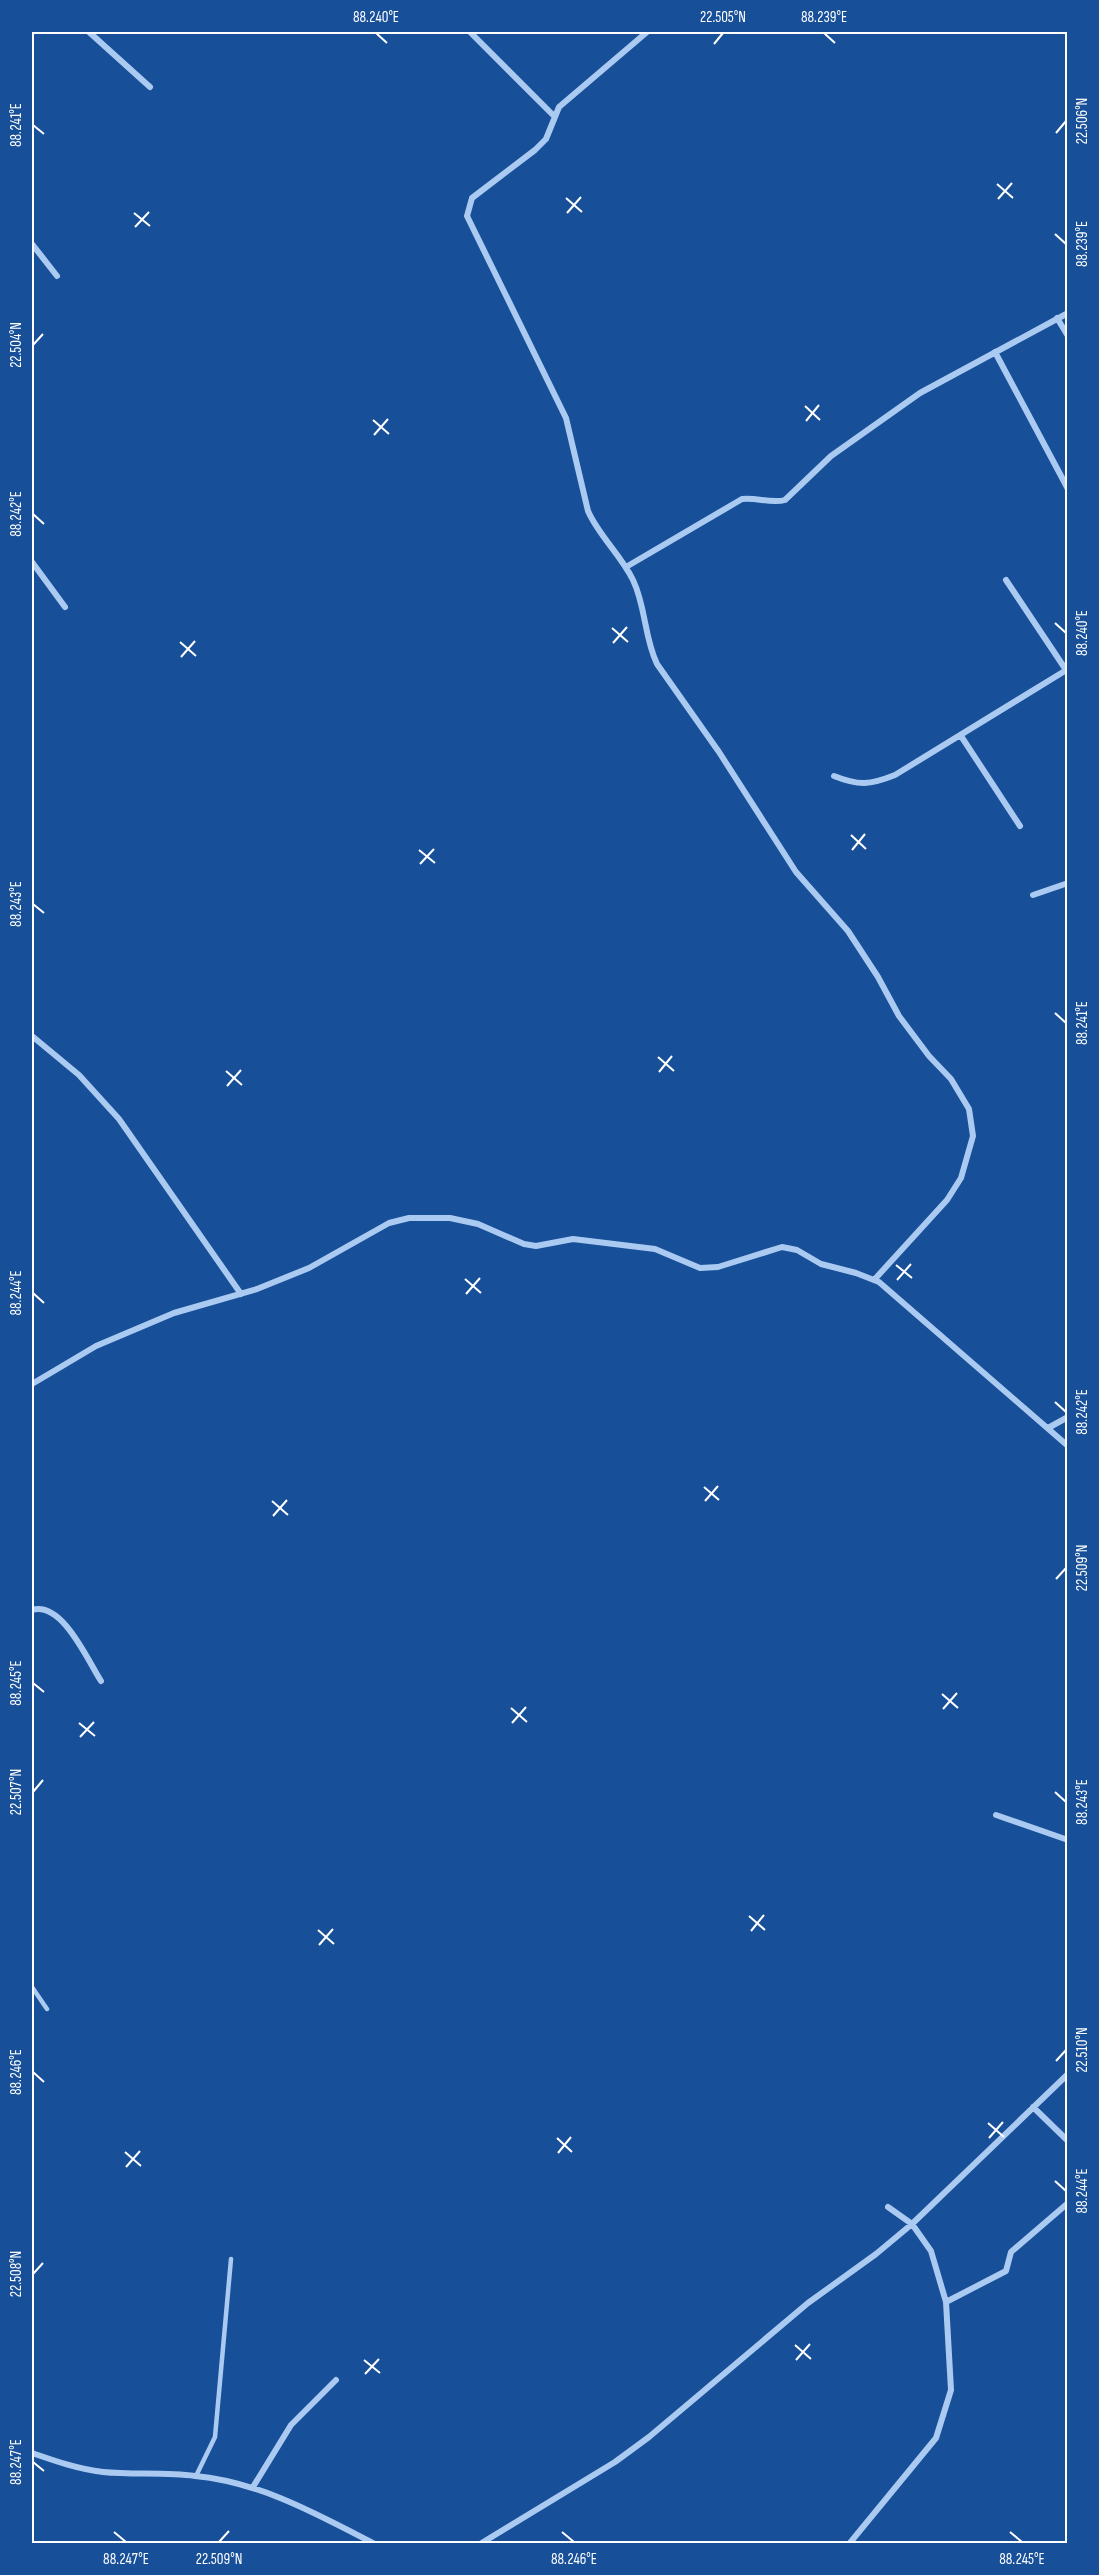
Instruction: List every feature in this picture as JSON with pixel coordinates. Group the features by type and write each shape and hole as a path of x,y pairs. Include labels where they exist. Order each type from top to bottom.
{"street":[{"path":"89,32 150,87"},
{"path":"470,32 554,117"},
{"path":"647,32 564,102 554,117 546,139 472,198 467,216 566,418 588,510 593,522 626,567 641,598 651,652 657,664 719,752 796,872 848,931 878,977 899,1016 929,1056 951,1079 969,1109 973,1136 961,1178 947,1200 874,1280"},
{"path":"32,244 57,276"},
{"path":"626,567 742,499 754,497 778,502 785,500 831,456 882,418 920,393 1068,313"},
{"path":"1057,318 1068,336"},
{"path":"995,352 1068,489"},
{"path":"32,562 65,607"},
{"path":"834,776 852,783 866,784 895,775 1067,670 1006,580"},
{"path":"961,736 1020,826"},
{"path":"1034,896 1068,883"},
{"path":"32,1036 79,1075 118,1119 241,1294"},
{"path":"32,1384 96,1346 174,1313 241,1294 309,1268 389,1222 409,1218 450,1218 478,1224 524,1244 536,1246 573,1239 655,1250 700,1268 718,1267 782,1247 797,1250 821,1264 874,1280 1068,1446"},
{"path":"1048,1428 1068,1417"},
{"path":"32,1610 38,1608 53,1611 68,1628 101,1681"},
{"path":"996,1815 1068,1840"},
{"path":"480,2544 615,2462 649,2437 808,2302 876,2254 912,2224 1068,2074"},
{"path":"1033,2107 1068,2141"},
{"path":"946,2302 1006,2271 1011,2252 1068,2203"},
{"path":"849,2544 936,2438 951,2390 946,2302 931,2251 912,2224 888,2207"},
{"path":"253,2487 291,2425 336,2380"},
{"path":"32,2453 64,2464 101,2472 196,2476 253,2487 311,2511 375,2544"}],"lane":[{"path":"32,1988 47,2009"},
{"path":"196,2476 215,2437 231,2259"}]}
